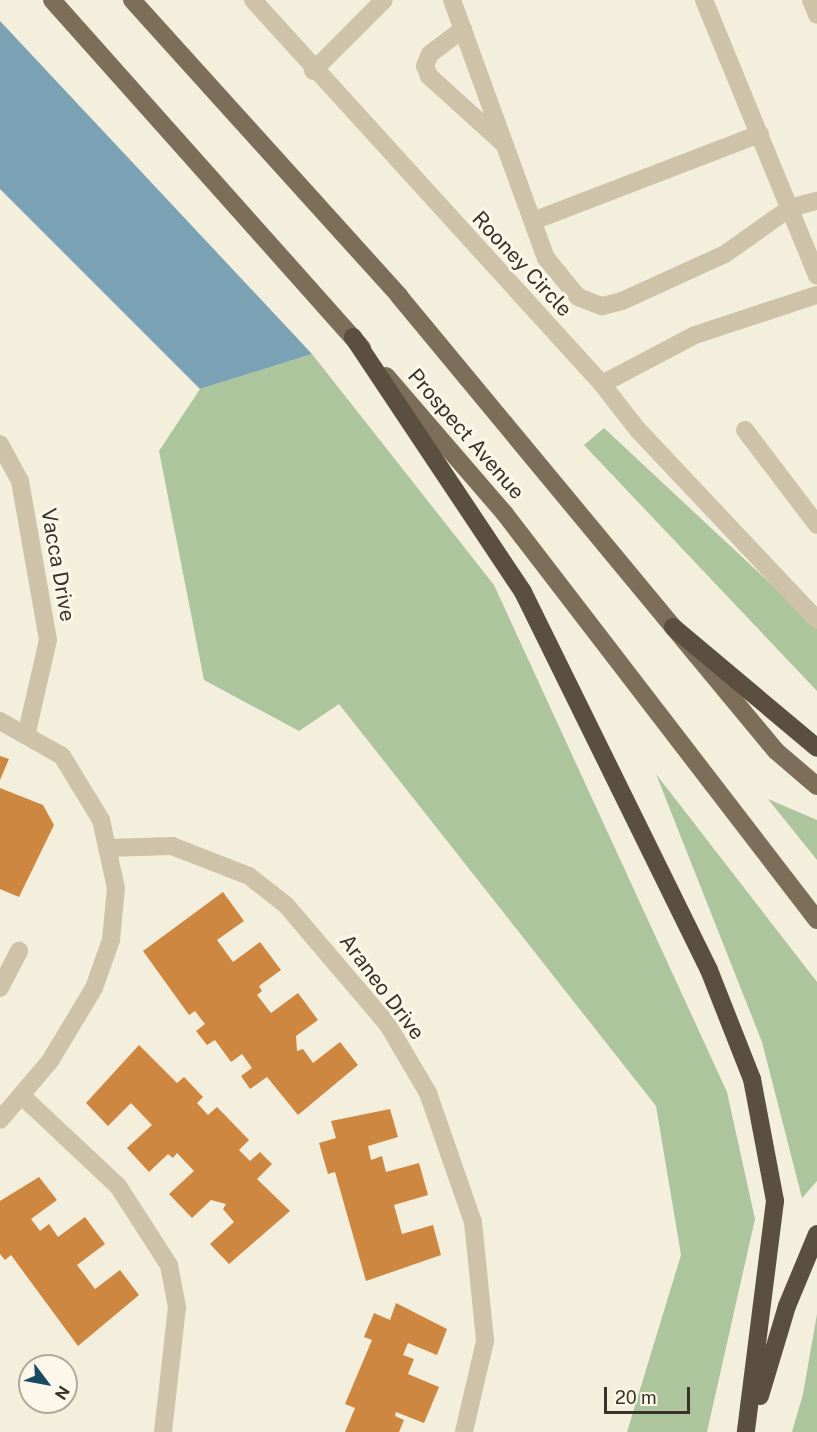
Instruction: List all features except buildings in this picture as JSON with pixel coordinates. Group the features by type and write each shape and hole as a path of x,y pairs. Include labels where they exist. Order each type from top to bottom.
{"highway":[{"path":"353,337 523,592 709,970 752,1079 775,1201 748,1432"},
{"path":"673,627 817,748"},
{"path":"748,1432 787,1306 817,1234"}],"main road":[{"name":"Prospect Avenue","path":"52,0 353,337 506,514 817,920"},
{"name":"Prospect Avenue","path":"132,0 399,296 776,751 817,786"}],"street":[{"name":"Rooney Circle","path":"254,0 313,71 602,384 638,430 817,620"},
{"path":"313,71 384,0"},
{"path":"452,0 546,258 578,297 602,306 725,254 790,208 817,201"},
{"path":"704,0 817,276"},
{"path":"811,0 817,15"},
{"path":"463,29 430,54 425,66 429,76 505,145"},
{"path":"533,221 760,134"},
{"path":"602,384 695,335 817,295"},
{"path":"745,430 817,525"},
{"name":"Vacca Drive","path":"0,444 20,481 48,640 27,732"},
{"path":"0,721 27,732 62,756 101,820 116,888 111,940 94,987 50,1061 0,1120"},
{"name":"Araneo Drive","path":"107,848 172,846 249,876 314,935 388,1025 428,1093 453,1152 473,1222 485,1341 464,1432"},
{"path":"0,988 19,951"},
{"path":"22,1096 118,1186 169,1265 177,1307 163,1432"}],"green space":[{"path":"312,354 494,585 727,1092 755,1219 707,1432 627,1432 681,1255 656,1106 339,704 299,731 204,680 159,451 200,389"},
{"path":"604,428 817,627 817,691 584,445"},
{"path":"656,774 817,982 817,1181 802,1198 762,1042"},
{"path":"768,799 817,820 817,860"},
{"path":"817,1314 817,1432 792,1432 803,1394"}],"water":[{"path":"0,21 312,354 200,389 0,189"}]}
